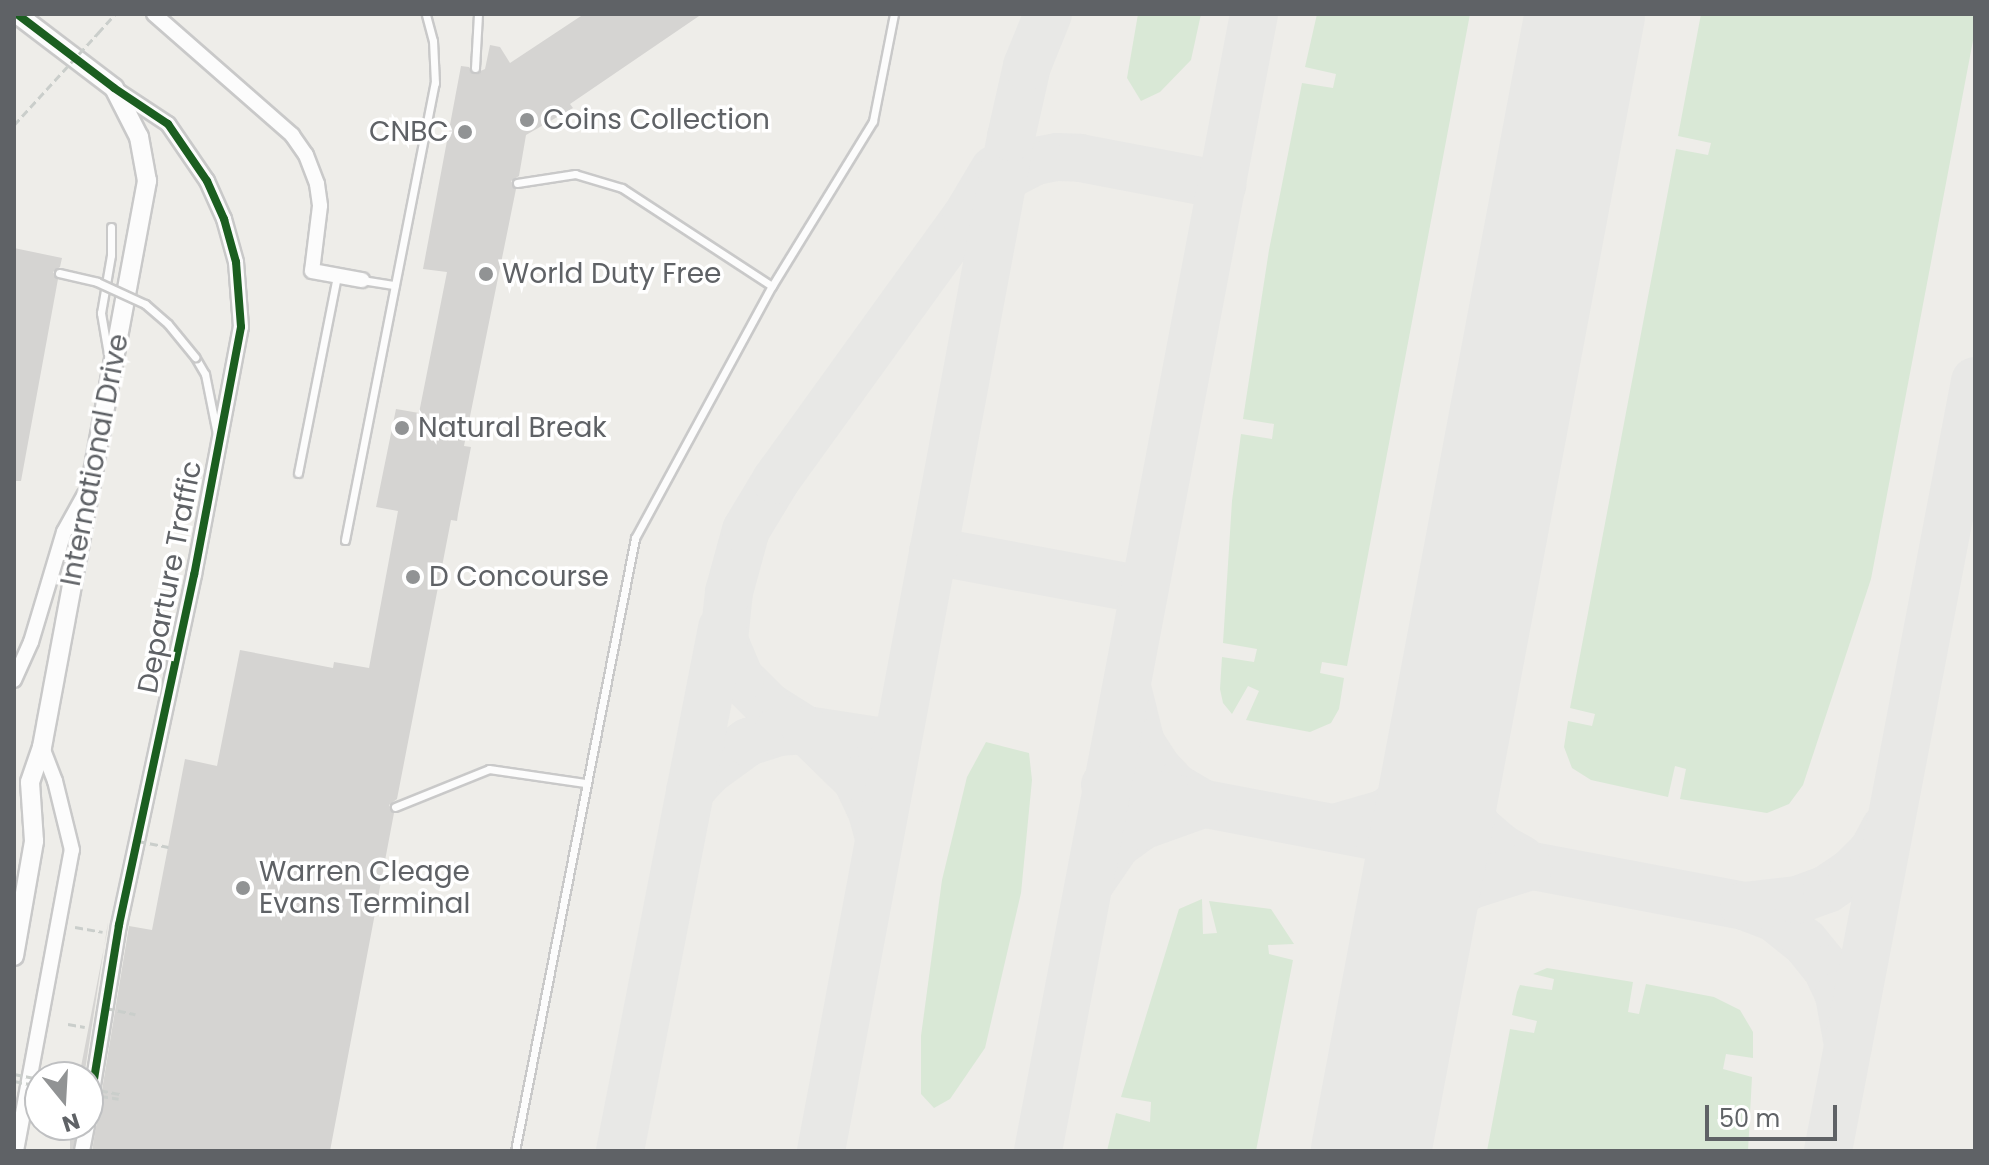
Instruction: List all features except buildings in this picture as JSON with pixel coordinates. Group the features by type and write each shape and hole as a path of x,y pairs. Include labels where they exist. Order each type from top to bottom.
{"street":[{"name":"International Drive","path":"14,956 34,841 30,782 42,747 147,181 139,137 114,88 17,14"},
{"path":"154,14 274,118 306,155 317,184 320,206 312,271 362,280"},
{"name":"Departure Traffic","path":"95,1061 106,1008 113,928 138,841 241,327 236,262 224,219 207,181 168,124 114,88"},
{"path":"14,680 31,642 64,532 91,484"},
{"path":"16,1151 72,850 55,781 42,747"}],"lane":[{"path":"345,540 435,83 433,41 426,14"},
{"path":"475,68 478,14"},
{"path":"515,1151 635,538 772,286 873,121 894,14"},
{"path":"517,183 575,174 622,188 772,286"},
{"path":"111,227 111,255 101,313 111,372"},
{"path":"59,273 97,282 145,304 168,324 205,374 218,440"},
{"path":"298,473 337,276"},
{"path":"362,280 395,285"},
{"path":"395,807 489,769 585,783"}],"path":[{"path":"14,125 115,14"},
{"path":"138,841 168,847"},
{"path":"87,930 113,928"},
{"path":"106,1008 135,1014"},
{"path":"68,1024 89,1027"},
{"path":"104,1095 119,1097"}],"green space":[{"path":"1138,14 1201,14 1191,60 1160,92 1141,101 1127,78"},
{"path":"1317,14 1470,14 1347,666 1322,662 1320,673 1344,678 1339,709 1331,723 1310,732 1246,720 1259,691 1248,686 1232,714 1223,703 1220,689 1222,657 1254,662 1257,649 1223,643 1232,501 1241,434 1272,439 1274,424 1243,419 1269,250 1302,83 1333,88 1336,74 1305,67"},
{"path":"1701,14 1975,14 1975,30 1871,579 1803,785 1789,804 1767,813 1680,799 1686,769 1675,766 1668,797 1591,780 1572,768 1564,747 1568,721 1592,726 1595,714 1570,708 1676,149 1708,155 1711,143 1678,136"},
{"path":"986,742 1029,753 1032,780 1021,893 985,1048 950,1099 934,1108 921,1094 921,1036 942,880 967,777"},
{"path":"1202,899 1203,934 1217,933 1209,901 1271,909 1294,944 1268,945 1269,954 1293,960 1256,1151 1107,1151 1116,1113 1150,1122 1151,1102 1121,1097 1179,909"},
{"path":"1547,968 1633,982 1628,1012 1639,1014 1646,984 1714,997 1740,1010 1753,1032 1753,1058 1726,1054 1723,1069 1752,1077 1748,1151 1487,1151 1510,1029 1534,1033 1537,1021 1512,1015 1517,992 1520,985 1552,990 1554,979 1533,974"}],"taxiway":[{"path":"821,1151 1011,137 1027,66 1048,14"},
{"path":"1038,1151 1254,14"},
{"path":"985,195 1012,173 1036,161 1057,157 1080,158 1222,185"},
{"path":"897,744 806,730 768,706 740,678 724,640 729,592 746,530 776,480 966,217 994,170"},
{"path":"1828,1151 1975,381"},
{"path":"933,551 1143,590"},
{"path":"620,1151 722,628"},
{"path":"1127,687 1141,743 1158,769 1175,787 1200,802"},
{"path":"690,791 707,772 748,742 778,732 806,730 857,780 872,812 879,838"},
{"path":"1448,737 1453,771 1463,801 1478,828 1501,848 1521,859"},
{"path":"1334,828 1386,813 1411,793 1432,767 1448,737"},
{"path":"1105,785 1744,906 1775,918 1805,942 1827,969 1839,995 1848,1045"},
{"path":"1091,882 1117,844 1142,826 1203,804"},
{"path":"1744,906 1797,900 1827,889 1852,872 1873,851 1885,828"},
{"path":"1408,956 1423,929 1442,907 1468,886 1528,867"}],"runway":[{"path":"1371,1151 1585,14"}],"cycle path":[{"path":"17,14 114,88 168,124 207,181 224,219 236,262 241,327 194,575 119,925 97,1061"}],"place":[{"name":"Coins Collection","path":"527,120"},
{"name":"CNBC","path":"465,132"},
{"name":"World Duty Free","path":"486,274"},
{"name":"Natural Break","path":"402,428"},
{"name":"D Concourse","path":"413,577"},
{"name":"Warren Cleage Evans Terminal","path":"243,888"}]}
